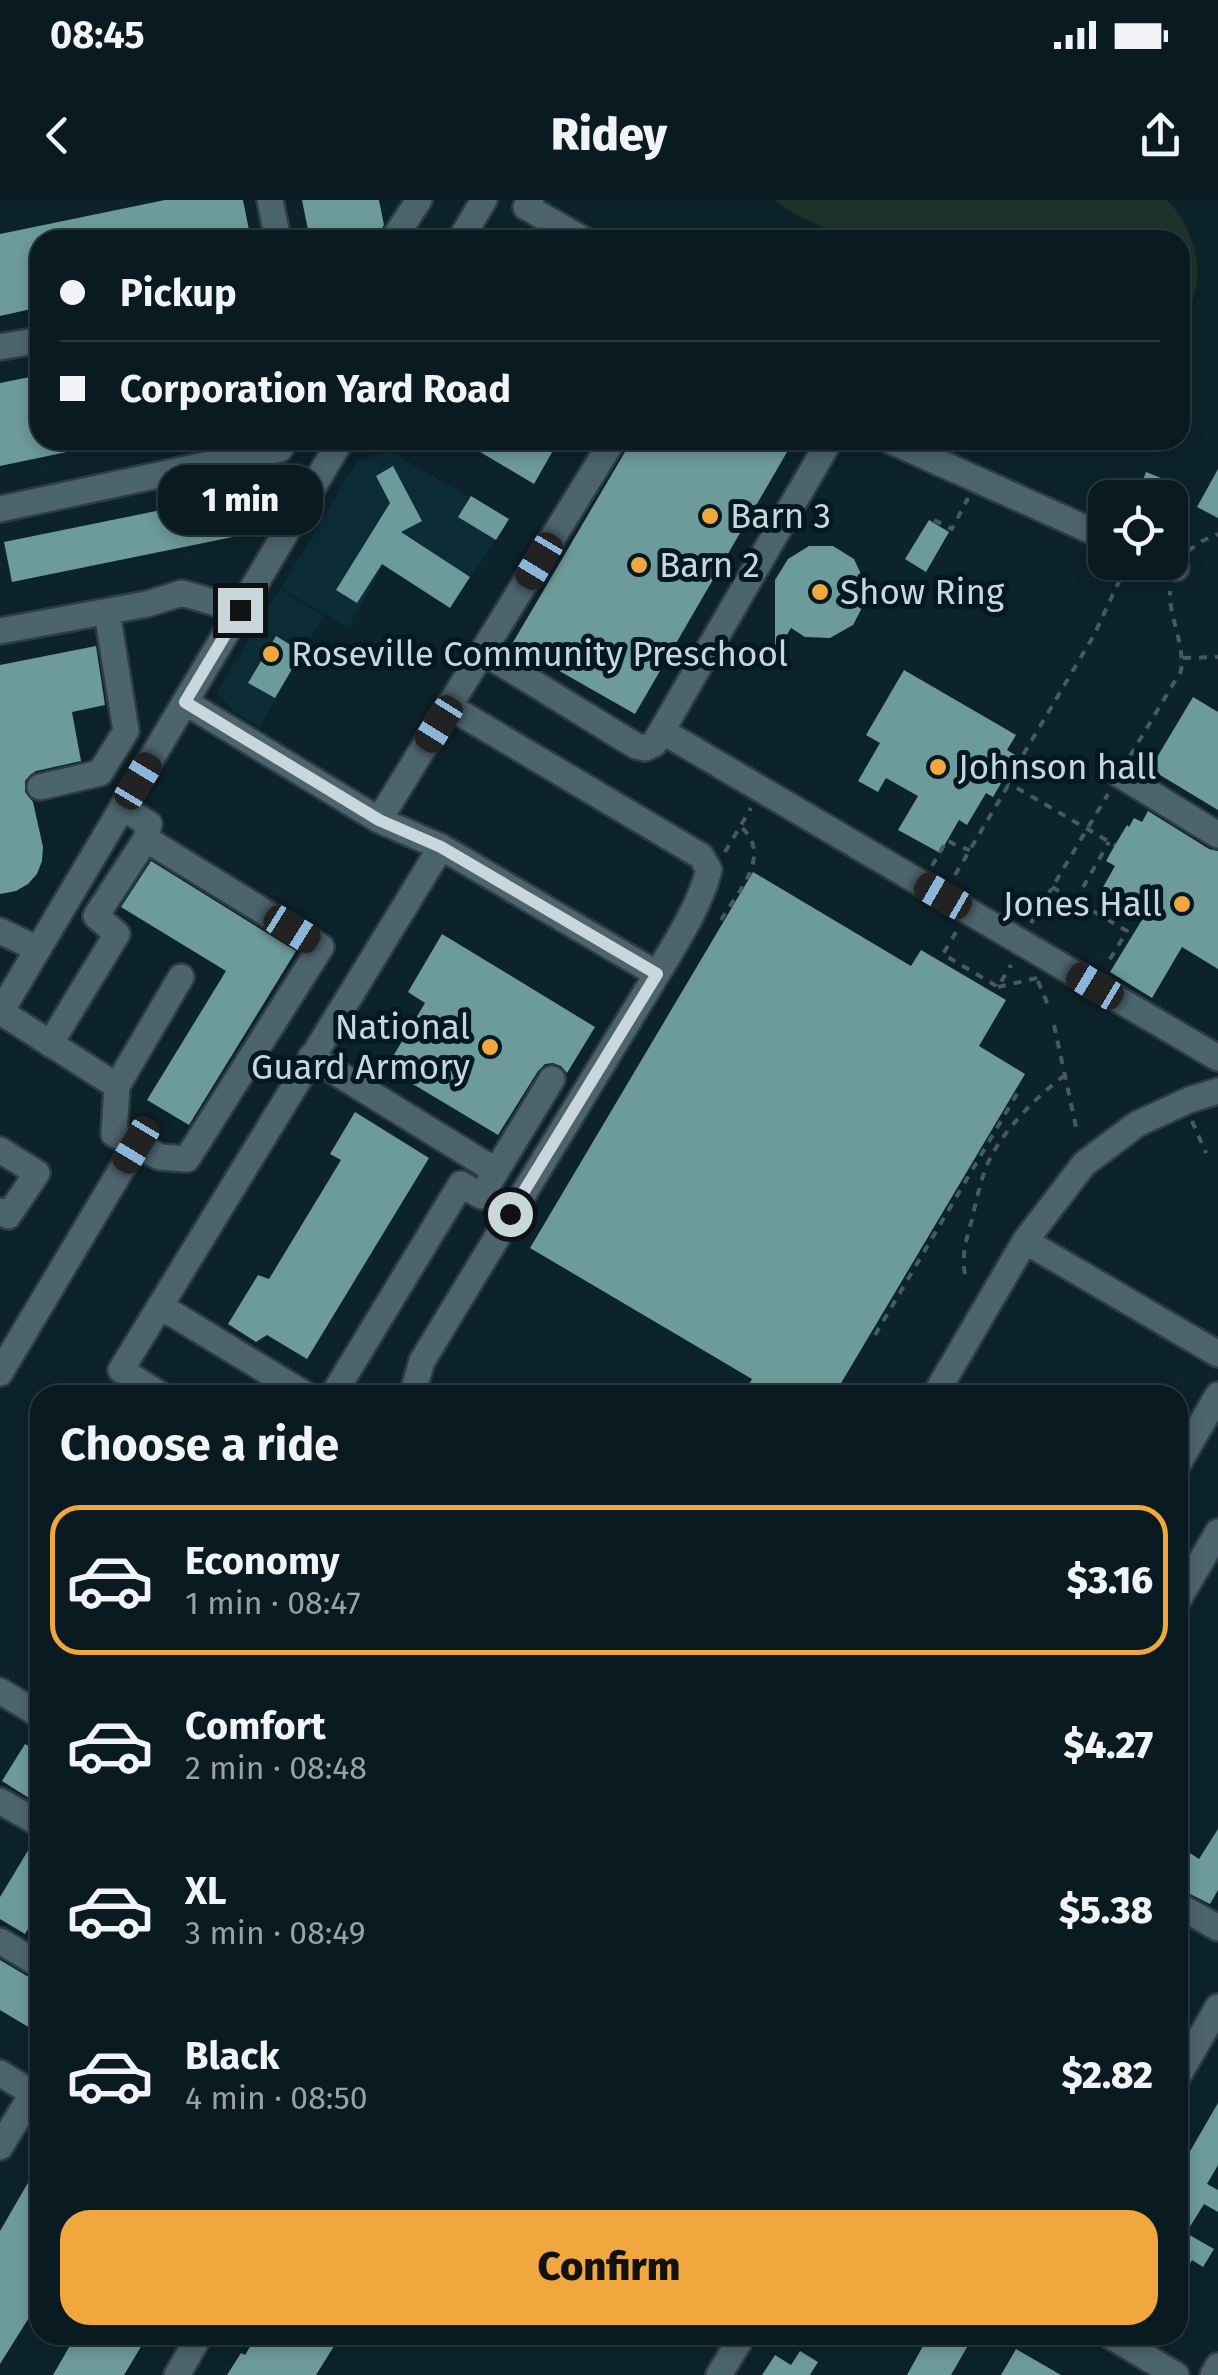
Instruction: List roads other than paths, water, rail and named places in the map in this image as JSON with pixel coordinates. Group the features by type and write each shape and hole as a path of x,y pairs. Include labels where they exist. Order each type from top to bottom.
{"street":[{"path":"270,200 276,230"},
{"path":"400,230 419,200"},
{"path":"466,230 484,200"},
{"path":"523,202 551,230"},
{"path":"0,348 30,342"},
{"path":"0,509 280,450"},
{"path":"118,1086 0,1012 335,450"},
{"path":"379,820 606,450"},
{"path":"484,652 636,746 646,748 654,744 824,450"},
{"path":"911,450 1088,529"},
{"path":"0,631 182,594 240,610"},
{"path":"40,787 100,773 126,731 108,612"},
{"path":"185,702 379,820 441,847 657,974"},
{"path":"415,1385 422,1362 689,919 709,870 701,856 450,707"},
{"path":"662,730 1218,1058"},
{"path":"1119,774 1218,835"},
{"path":"50,1044 117,934 96,916 146,839 149,824 122,807"},
{"path":"146,839 321,947 188,1159 160,1157 114,1134 118,1086 181,977"},
{"path":"146,1385 121,1370 441,847"},
{"path":"0,931 38,949"},
{"path":"311,1057 496,1171"},
{"path":"339,1385 462,1184 481,1196 552,1079"},
{"path":"941,1385 1025,1241 1084,1164 1138,1124 1218,1091"},
{"path":"0,1373 136,1145"},
{"path":"0,1150 37,1173 8,1216 0,1211"},
{"path":"1025,1241 1218,1354"},
{"path":"160,1306 290,1385"},
{"path":"1188,1447 1218,1395"},
{"path":"1188,1583 1218,1532"},
{"path":"0,1690 30,1708"},
{"path":"0,1801 30,1818"},
{"path":"1188,1911 1218,1928"},
{"path":"0,1941 30,1953"},
{"path":"1188,2059 1218,2007"},
{"path":"0,2073 30,2092"},
{"path":"0,2147 30,2104"},
{"path":"177,2375 194,2345"},
{"path":"719,2375 737,2345"},
{"path":"1126,2345 1176,2375"},
{"path":"1213,2375 1218,2366"}],"place":[{"name":"Barn 3","path":"710,516"},
{"name":"Barn 2","path":"639,565"},
{"name":"Show Ring","path":"820,592"},
{"name":"Roseville Community Preschool","path":"271,654"},
{"name":"Johnson hall","path":"938,767"},
{"name":"Jones Hall","path":"1182,904"},
{"name":"National Guard Armory","path":"490,1047"}]}
